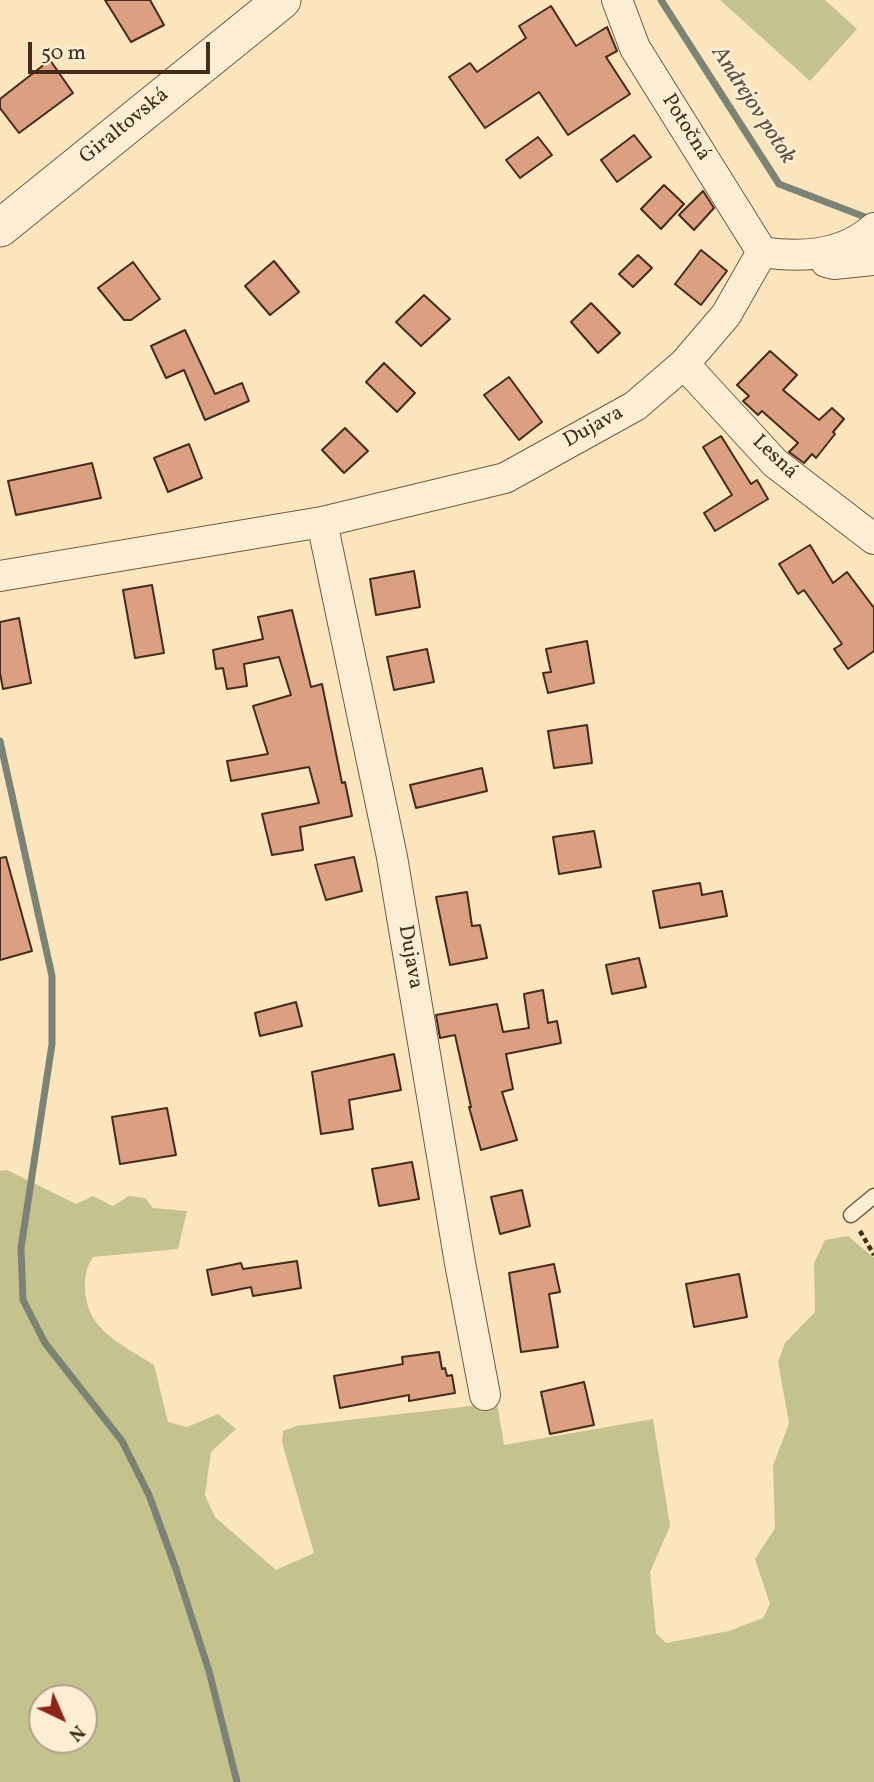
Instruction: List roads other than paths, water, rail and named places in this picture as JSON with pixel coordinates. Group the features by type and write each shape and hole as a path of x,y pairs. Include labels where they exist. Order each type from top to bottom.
{"street":[{"name":"Giraltovská","path":"0,228 282,0"},
{"name":"Potočná","path":"617,0 635,48 762,252"},
{"path":"762,252 797,256 814,254 825,262 834,264 870,242"},
{"name":"Dujava","path":"0,576 323,522 505,478 635,406 684,364 726,315 762,252"},
{"name":"Lesná","path":"684,364 775,463 874,539"},
{"name":"Dujava","path":"323,522 392,857 460,1263 485,1395"}],"lane":[{"path":"851,1215 874,1196"}],"waterway":[{"name":"Andrejov potok","path":"661,0 779,184 873,220"},
{"path":"0,741 52,976 52,1044 21,1248 23,1300 45,1343 122,1441 149,1495 209,1671 237,1782"}]}
